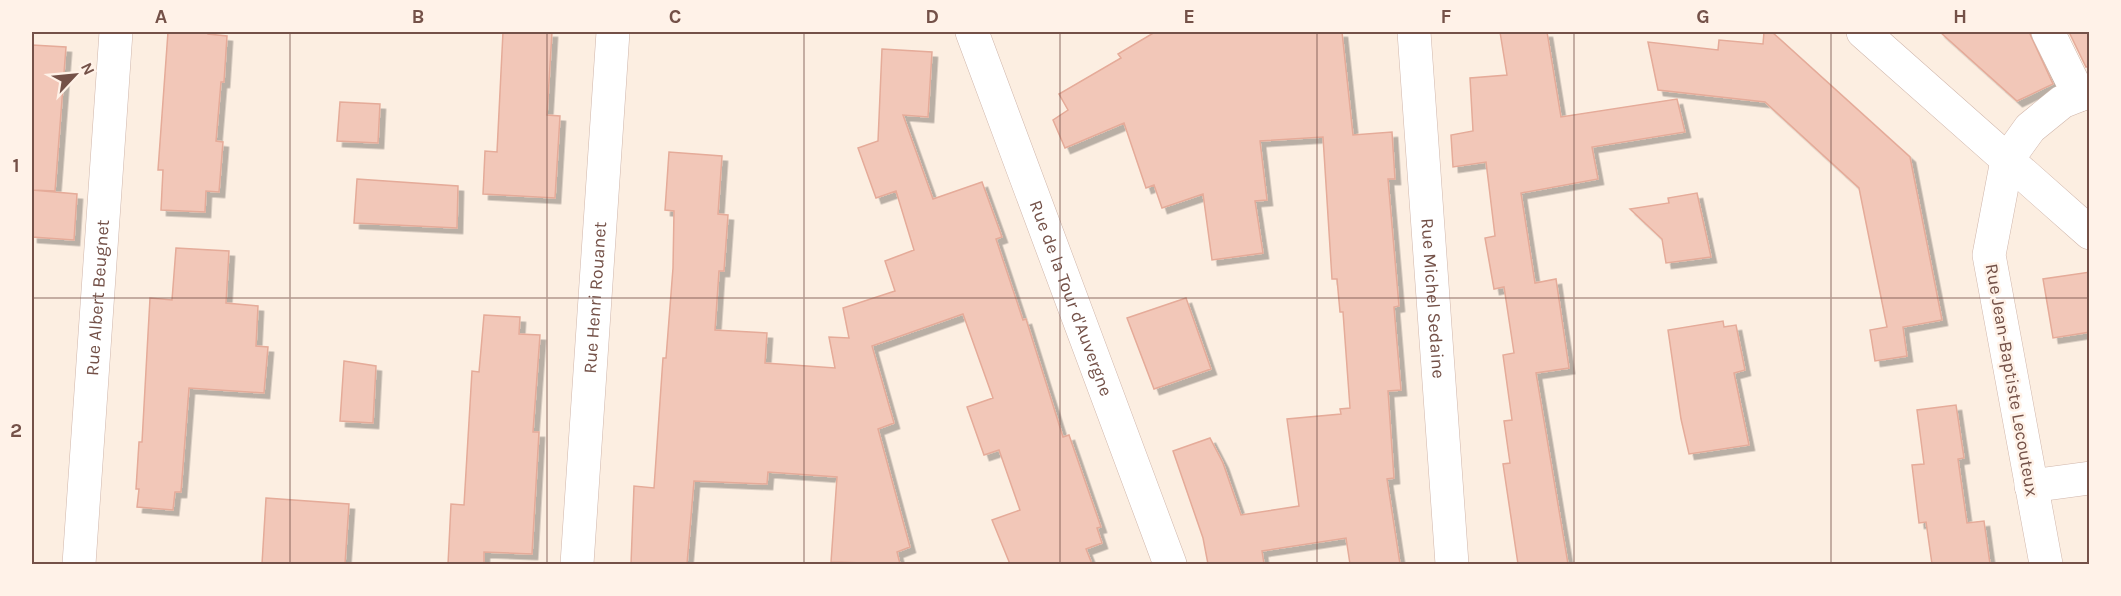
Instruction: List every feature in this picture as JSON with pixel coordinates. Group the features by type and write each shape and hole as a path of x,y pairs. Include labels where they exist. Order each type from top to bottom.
{"street":[{"name":"Rue Albert Beugnet","path":"79,564 116,32"},
{"name":"Rue Henri Rouanet","path":"577,564 613,32"},
{"name":"Rue de la Tour d'Auvergne","path":"972,32 1170,564"},
{"name":"Rue Michel Sedaine","path":"1414,32 1452,564"},
{"path":"1863,32 2090,233"},
{"path":"2007,160 2030,128 2062,102 2084,93 2048,32"},
{"name":"Rue Jean-Baptiste Lecouteux","path":"2007,160 1989,255 2046,564"},
{"path":"2031,486 2090,478"}],"building":[{"path":"168,32 208,32 208,34 227,36 224,82 221,82 216,141 223,142 219,192 206,191 205,212 161,210 163,170 158,170"},
{"path":"503,32 552,32 547,115 560,116 555,198 483,194 485,151 497,152"},
{"path":"1155,32 1342,32 1353,135 1392,132 1395,179 1388,179 1399,306 1394,307 1401,390 1388,391 1394,478 1387,479 1400,564 1350,564 1346,538 1262,551 1264,564 1208,564 1203,538 1173,451 1210,438 1223,463 1241,515 1299,506 1287,419 1341,414 1340,409 1350,408 1343,312 1340,312 1337,279 1332,279 1323,137 1260,141 1267,200 1255,201 1263,253 1212,260 1203,194 1162,208 1154,185 1146,188 1124,123 1065,148 1053,120 1068,110 1059,94 1121,58 1118,54"},
{"path":"1500,32 1547,32 1561,117 1677,99 1685,132 1592,147 1598,179 1521,193 1535,283 1556,279 1569,368 1536,373 1568,564 1518,564 1503,464 1510,463 1504,421 1512,420 1503,355 1514,353 1504,287 1494,289 1485,238 1495,236 1486,162 1453,167 1451,135 1473,131 1470,78 1507,75"},
{"path":"1764,32 1772,32 1910,157 1942,320 1903,327 1907,356 1875,361 1870,330 1887,327 1859,188 1765,102 1658,90 1648,42 1718,50 1719,40 1763,44"},
{"path":"1940,32 2029,32 2053,84 2017,101"},
{"path":"2069,32 2090,32 2090,66 2086,67"},
{"path":"32,45 66,47 55,191 32,190"},
{"path":"882,49 932,52 928,117 903,115 933,199 982,182 1002,237 996,239 1023,320 1026,319 1063,437 1069,435 1101,527 1097,528 1102,543 1086,549 1092,564 1010,564 992,520 1020,510 999,450 984,455 967,407 993,398 963,314 872,346 894,423 878,429 910,547 897,552 900,564 831,562 837,477 768,472 767,484 694,481 687,564 631,564 634,486 654,488 663,358 666,358 673,268 674,211 665,210 669,152 722,156 718,214 728,215 724,271 719,271 715,330 767,333 765,363 835,368 829,337 849,338 843,308 895,291 885,261 914,250 896,191 876,198 858,148 878,141"},
{"path":"340,102 380,104 378,143 337,141"},
{"path":"357,179 458,186 457,228 354,223"},
{"path":"32,190 77,194 74,240 32,237"},
{"path":"1697,193 1711,257 1666,263 1662,239 1630,209 1669,203 1668,198"},
{"path":"176,248 229,251 226,303 258,306 256,346 268,347 264,393 189,388 181,492 175,492 173,510 137,507 139,489 136,489 139,442 142,442 150,298 172,300"},
{"path":"2090,272 2090,332 2053,338 2043,279"},
{"path":"1186,298 1211,369 1154,389 1127,318"},
{"path":"484,315 520,317 519,334 540,335 533,432 539,432 532,554 484,552 484,564 448,564 451,504 464,505 472,371 479,372"},
{"path":"1723,321 1724,327 1736,325 1745,370 1734,373 1749,445 1689,454 1681,419 1668,330"},
{"path":"344,361 376,366 373,423 340,421"},
{"path":"1956,405 1964,458 1958,459 1967,523 1984,521 1990,564 1932,564 1926,522 1919,523 1912,465 1924,464 1917,410"},
{"path":"266,498 349,504 345,564 262,564"}]}
